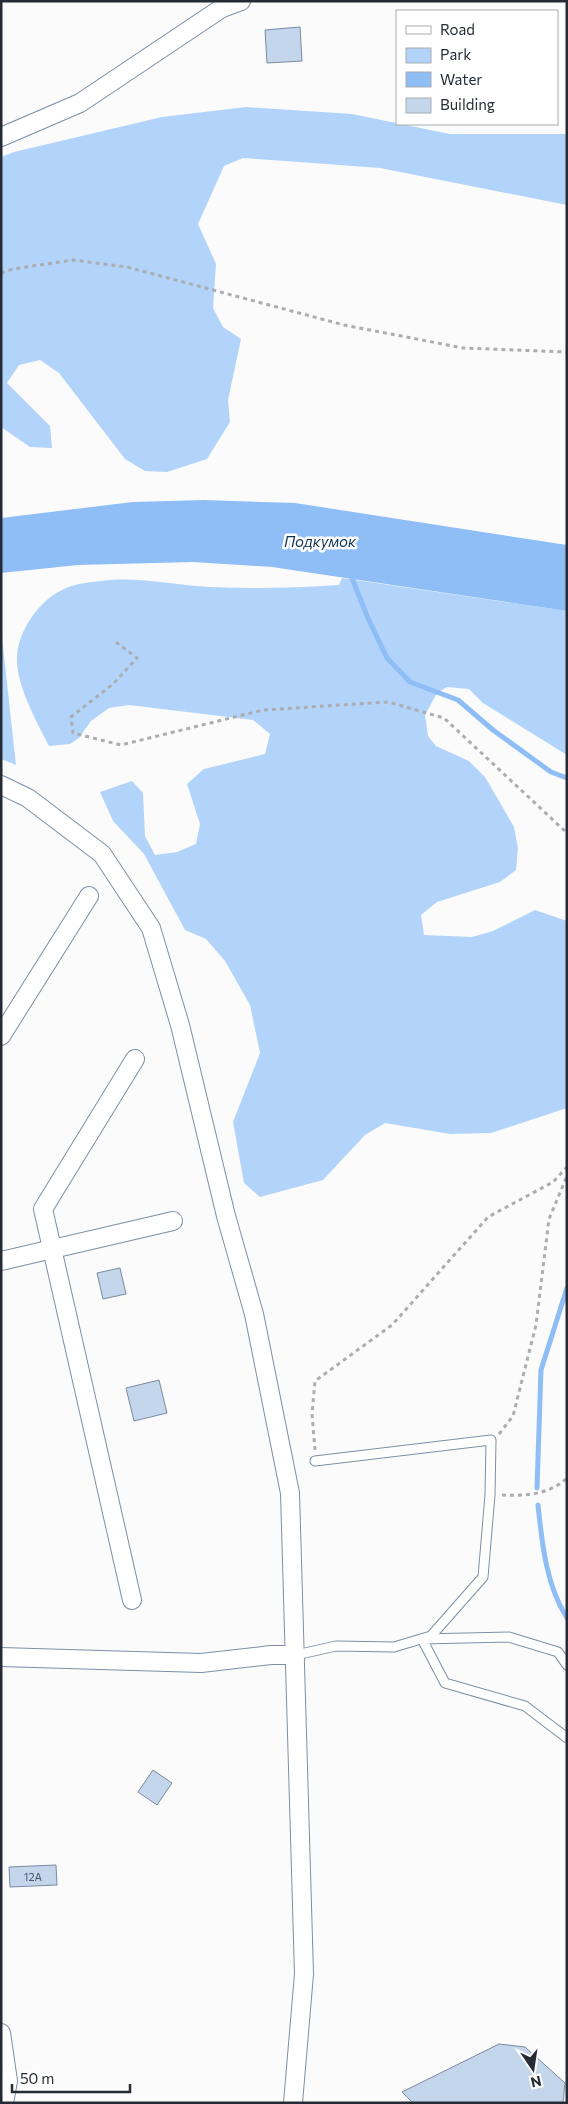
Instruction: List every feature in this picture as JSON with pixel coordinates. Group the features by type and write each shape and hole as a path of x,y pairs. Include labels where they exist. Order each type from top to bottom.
{"street":[{"path":"1,137 80,103 222,8 241,1"},
{"path":"1,785 28,798 102,854 151,928 180,1025 226,1216 254,1314 290,1493 304,1974 293,2103"},
{"path":"1,1036 89,896"},
{"path":"132,1600 43,1208 135,1059"},
{"path":"1,1260 173,1221"},
{"path":"1,1657 201,1663 272,1654 296,1655"},
{"path":"1,2033 4,2065 8,2081 4,2103"}],"lane":[{"path":"296,1655 336,1646 394,1647 431,1636 483,1577 490,1495 491,1440 315,1461"},
{"path":"422,1639 509,1637 558,1652 567,1665"},
{"path":"422,1639 445,1683 525,1706 567,1738"}],"path":[{"path":"1,273 13,269 73,260 127,268 344,325 463,348 567,352"},
{"path":"116,642 137,658 114,684 71,717 73,733 121,745 263,710 388,702 444,718 567,833"},
{"path":"315,1461 312,1414 315,1381 392,1325 488,1217 553,1182 567,1167"},
{"path":"491,1440 503,1431 513,1416 536,1325 549,1219 567,1176"},
{"path":"490,1495 529,1496 547,1490 567,1478"}],"green space":[{"path":"246,107 352,114 396,123 396,125 406,125 450,134 567,134 567,205 380,168 243,158 224,166 198,224 216,264 213,308 223,327 241,339 228,400 230,422 207,459 167,472 145,471 125,459 59,373 40,360 19,365 7,383 50,426 52,448 30,447 1,427 1,157 14,152 162,117"},
{"path":"342,578 567,611 567,755 483,703 469,689 447,687 437,693 425,715 428,736 436,746 469,761 485,777 514,827 518,848 516,870 500,882 437,902 421,915 424,935 472,937 493,931 535,910 567,921 567,1108 491,1133 450,1134 385,1123 365,1135 323,1180 260,1197 244,1183 233,1122 260,1053 250,1005 225,961 206,939 185,930 144,854 113,821 100,792 132,781 143,793 145,836 155,855 177,852 196,844 200,824 187,784 204,769 265,754 270,734 253,720 129,705 109,708 91,721 79,738 70,744 49,746 33,715 20,680 17,658 18,648 26,627 39,608 55,594 68,587 77,585 101,581 128,580 210,587 291,587 339,585"},
{"path":"1,628 16,765 1,759"}],"water":[{"name":"Подкумок","path":"204,500 295,503 567,545 567,611 272,567 193,562 78,565 1,573 1,518 133,502"}],"building":[{"path":"300,27 302,61 267,63 265,30"},
{"path":"120,1268 126,1294 103,1299 97,1273"},
{"path":"159,1380 167,1413 134,1421 126,1388"},
{"path":"153,1770 172,1783 157,1805 138,1792"},
{"path":"56,1865 57,1885 10,1887 9,1867"},
{"path":"499,2044 525,2047 565,2083 563,2103 413,2103 402,2092"}],"waterway":[{"path":"350,573 367,616 387,658 410,682 458,700 493,730 551,772 567,778"},
{"path":"537,1488 541,1370 567,1288"},
{"path":"538,1505 546,1563 554,1592 567,1618"}]}
